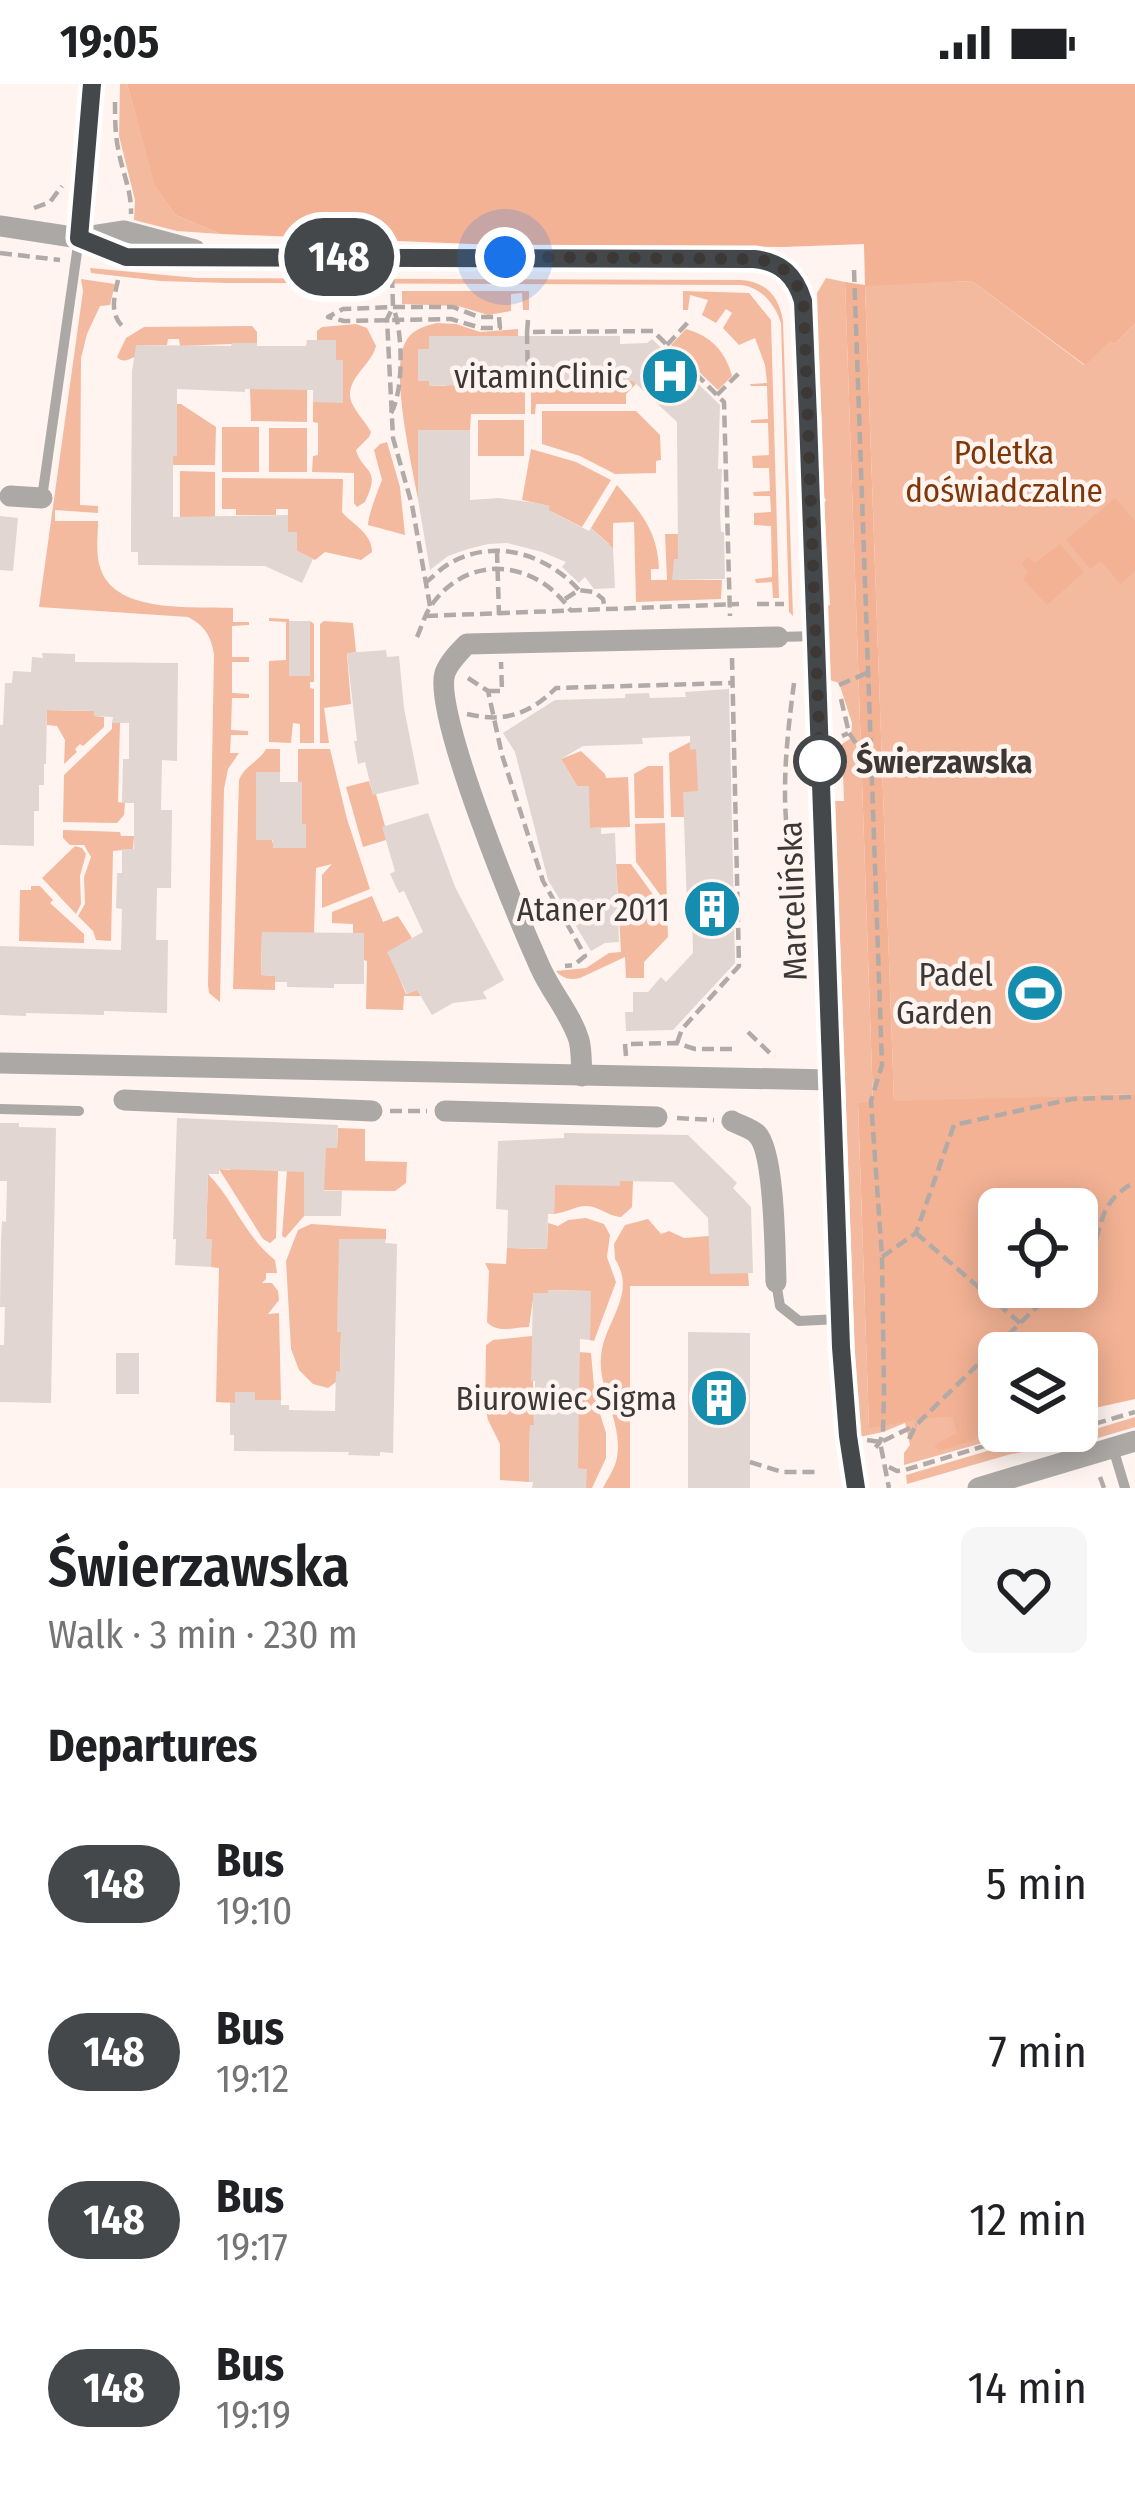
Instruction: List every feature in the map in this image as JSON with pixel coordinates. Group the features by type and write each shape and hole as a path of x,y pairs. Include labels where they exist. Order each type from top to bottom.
{"street":[{"path":"0,226 79,238 92,84"},
{"name":"Marcelińska","path":"79,238 126,257 754,259 768,260 798,284 804,310 839,1319 856,1488"},
{"path":"10,496 42,498"},
{"path":"582,1076 575,1029 542,972 476,804 448,723 443,676 467,644 778,637"},
{"path":"0,1063 831,1080"},
{"path":"124,1100 372,1111"},
{"path":"445,1111 657,1117"},
{"path":"732,1121 755,1132 765,1147 774,1204 776,1282"},
{"path":"978,1488 1124,1445"}],"lane":[{"path":"42,498 79,238"},
{"path":"778,637 816,636"},
{"path":"0,1109 79,1111"},
{"path":"776,1282 780,1306 799,1321 839,1319"},
{"path":"1124,1445 1125,1488"}],"path":[{"path":"115,100 115,129 130,195 130,219"},
{"path":"27,215 28,209 50,202 63,185 65,172"},
{"path":"0,253 62,260"},
{"path":"854,270 882,1065 871,1101 882,1257 880,1442 889,1488"},
{"path":"118,280 113,302 117,322 124,328"},
{"path":"390,415 399,399 393,287"},
{"path":"393,308 387,319 390,415 430,606"},
{"path":"393,308 453,308 499,317 500,328 451,319 344,321 328,317 343,309 393,308"},
{"path":"667,345 690,320"},
{"path":"500,322 511,321"},
{"path":"527,332 527,376"},
{"path":"717,395 742,370"},
{"path":"518,371 527,376"},
{"path":"527,376 538,371"},
{"path":"424,584 448,564 497,551 532,556 557,569 579,590 603,598 604,609"},
{"path":"525,573 532,556"},
{"path":"448,564 458,579"},
{"path":"417,638 430,606 458,579 497,568 525,573 546,584 571,611"},
{"path":"546,584 557,569"},
{"path":"564,600 579,590"},
{"path":"426,616 739,604"},
{"path":"757,604 784,604"},
{"path":"451,662 488,691 502,754 543,881 585,956 574,964 542,972"},
{"path":"834,687 868,672"},
{"path":"795,676 786,776 795,871"},
{"path":"446,703 469,715 494,719 518,716 539,705 556,688 732,683"},
{"path":"849,733 872,766"},
{"path":"748,1032 783,1064"},
{"path":"626,1061 626,1044 735,1046"},
{"path":"882,1257 916,1233 954,1125 1072,1100 1135,1097"},
{"path":"372,1111 445,1111"},
{"path":"657,1117 732,1121"},
{"path":"1098,1233 1105,1208 1118,1191 1135,1182"},
{"path":"916,1233 1020,1323"},
{"path":"909,1439 916,1425 1036,1308"},
{"path":"1098,1423 1135,1412"},
{"path":"871,1454 880,1442 916,1425"},
{"path":"860,1441 880,1442"},
{"path":"890,1467 905,1470 978,1448"},
{"path":"750,1462 782,1472 820,1472"},
{"path":"1100,1477 1104,1488"}],"green space":[{"path":"120,84 127,84 156,186 175,215 221,234 177,231 134,220 135,200 119,136"},
{"path":"90,268 197,278 741,280 758,284 775,298 783,321 793,616 789,612 781,323 771,303 755,289 741,285 160,281 91,273"},
{"path":"826,278 845,282 873,1103 858,1104 869,1427 952,1416 961,1442 978,1438 978,1444 904,1465 910,1445 905,1423 859,1437 857,1414 835,801 844,801 842,744 851,738 852,723 839,683 830,680 817,293"},
{"path":"81,279 115,284 110,305 100,306 87,334 81,358 80,505 98,506 98,513 55,510 55,521 98,521 101,570 123,594 158,605 233,608 233,622 249,622 232,626 232,657 249,657 249,662 232,662 232,693 249,694 249,698 232,698 231,730 248,731 248,735 231,735 230,753 239,753 228,769 224,789 220,1002 209,993 208,985 214,654 209,637 188,617 39,607"},
{"name":"Poletka doświadczalne","path":"972,281 1084,365 1135,324 1135,1094 894,1102 865,285"},
{"path":"402,291 529,291 529,310 523,310 522,293 511,294 511,311 488,315 458,306 402,304"},
{"path":"683,291 749,293 771,320 779,598 773,598 772,582 756,583 755,579 772,577 771,526 754,525 754,513 771,512 770,496 754,496 753,492 770,491 769,468 753,468 752,456 769,455 768,423 751,423 768,419 767,386 750,384 767,383 765,365 755,338 739,345 723,328 732,313 726,309 716,323 702,315 708,300 690,295 688,310 683,310"},
{"path":"437,323 480,332 518,329 518,336 430,336 429,349 418,349 418,380 429,381 430,386 446,386 446,381 494,381 495,386 525,386 525,414 471,414 470,430 418,431 418,499 404,419 401,356 411,335"},
{"path":"356,324 367,328 376,346 350,390 354,407 371,432 356,450 372,482 365,502 357,507 354,473 312,472 313,456 318,455 313,402 343,402 343,361 336,360 336,340 317,340 317,331"},
{"path":"252,326 257,343 180,346 179,339 168,339 167,345 137,345 136,357 125,361 117,357 126,338 144,327"},
{"path":"686,329 710,340 725,359 732,376 718,390 671,345"},
{"path":"630,377 636,384 626,394 626,404 536,404 531,414 531,386 575,386 576,381 625,381"},
{"path":"250,389 307,389 307,422 251,421"},
{"path":"165,404 181,404 216,427 215,465 173,465 177,455"},
{"path":"542,411 636,411 660,435 661,460 656,461 656,473 615,474 542,444"},
{"path":"478,420 524,420 524,456 478,456"},
{"path":"222,427 259,427 259,472 222,472"},
{"path":"269,428 307,428 307,472 269,472"},
{"path":"387,442 400,487 405,535 368,525 382,480 374,450"},
{"path":"531,449 576,462 611,480 582,527 548,510 549,506 522,500"},
{"path":"180,471 215,472 215,523 180,529"},
{"path":"222,478 343,479 342,512 365,534 372,552 361,560 325,552 315,560 297,551 297,532 288,532 288,509 276,509 276,515 236,515 236,509 222,509"},
{"path":"617,485 652,533 659,569 651,569 651,580 667,580 665,534 678,534 679,580 722,580 721,599 636,602 634,522 613,523 613,549 591,528"},
{"path":"269,618 289,619 290,676 310,676 310,621 314,624 314,682 310,688 314,689 314,743 300,743 300,724 293,723 291,743 269,742 269,661 286,660 286,622"},
{"path":"353,623 356,652 347,654 351,704 324,708 329,743 320,743 320,624"},
{"path":"47,710 94,711 94,716 104,717 104,727 80,744 64,764 65,740 57,726 47,725"},
{"path":"112,723 120,723 118,802 125,803 124,815 117,823 63,822 64,775 112,729"},
{"path":"690,742 690,749 721,764 684,817 671,817 669,753"},
{"path":"266,749 280,749 280,772 256,773 274,848 306,847 298,749 330,749 370,889 322,908 322,875 332,864 316,868 314,933 262,933 261,975 275,976 275,990 233,989 239,780"},
{"path":"581,751 606,778 628,777 630,827 590,828 577,786 561,759"},
{"path":"648,766 663,766 664,818 635,818 634,774"},
{"path":"369,781 386,840 363,847 346,787"},
{"path":"665,823 667,904 636,862 635,824"},
{"path":"63,830 134,836 133,849 113,851 111,941 96,940 78,916 85,904 84,877 91,857 84,845 70,845"},
{"path":"75,846 86,854 76,914 42,878"},
{"path":"616,864 631,864 667,914 668,937 644,962 644,978 626,978 625,957 580,978 564,977 556,971 586,968 609,953 621,952"},
{"path":"31,886 40,886 53,900 50,903 84,934 84,943 19,941 20,890 31,890"},
{"path":"372,896 383,922 398,916 412,938 394,949 406,994 417,990 421,996 404,996 403,1010 366,1009 367,961 353,924 332,923 332,912"},
{"path":"338,1128 365,1129 365,1161 407,1162 406,1183 395,1191 304,1190 304,1216 285,1238 287,1171 322,1148 337,1148"},
{"path":"231,1165 278,1171 276,1238 270,1243 219,1169 230,1170"},
{"path":"555,1166 620,1185 620,1181 633,1181 632,1207 621,1217 588,1206 554,1214"},
{"path":"208,1174 275,1260 277,1273 266,1273 262,1283 272,1283 278,1291 279,1300 268,1314 279,1313 281,1400 255,1400 255,1392 236,1392 235,1403 216,1402 219,1268 211,1267 206,1239"},
{"path":"586,1218 604,1224 610,1235 607,1257 616,1282 594,1341 590,1340 590,1291 534,1293 529,1327 491,1326 487,1322 489,1271 485,1263 506,1264 507,1248 547,1249 548,1223 558,1226"},
{"path":"648,1219 661,1234 709,1236 748,1273 749,1286 630,1286 630,1488 603,1488 618,1448 601,1363 605,1337 622,1294 614,1244 625,1225"},
{"path":"311,1224 386,1229 386,1239 354,1240 338,1332 340,1372 328,1388 313,1384 299,1370 291,1349 286,1261 298,1230"},
{"path":"532,1336 534,1425 530,1425 529,1482 500,1480 500,1444 485,1406 486,1345"},
{"path":"567,1351 591,1353 595,1398 606,1433 606,1458 592,1488 586,1488 586,1469 563,1468"},
{"path":"1135,1417 1135,1427 1098,1438 1098,1428"},
{"path":"984,1452 1024,1452 907,1484 906,1475"}],"shaded area":[{"path":"127,84 1135,84 1135,324 1115,344 1110,341 1085,365 972,281 865,286 894,1101 1135,1094 1135,1399 1098,1407 1098,1332 978,1332 978,1439 939,1451 934,1445 957,1433 952,1417 869,1428 858,1103 873,1102 845,282 865,285 864,244 498,245 221,234 175,215 155,185"},
{"path":"1115,498 1135,521 1135,571 1120,584 1101,561 1090,569 1066,540"},
{"path":"1060,544 1084,572 1047,605 1023,579 1028,572 1022,563 1028,557 1035,563"}],"building":[{"path":"429,336 620,336 620,344 652,339 720,405 718,469 722,469 725,579 672,580 674,559 678,559 677,422 633,381 546,386 546,380 510,380 510,384 429,386 429,381 418,381 418,349 429,349"},
{"path":"307,340 336,340 336,360 343,360 343,403 313,402 313,390 177,389 177,456 173,456 173,517 288,515 288,532 297,532 297,551 313,559 302,583 265,566 138,565 138,552 131,552 136,345 306,346"},
{"path":"418,430 470,430 470,500 499,498 550,506 548,510 591,528 613,548 615,588 594,589 585,577 579,583 562,567 566,562 507,543 448,556 430,570 418,500"},
{"path":"0,516 18,518 13,571 0,570"},
{"path":"289,621 310,621 310,676 289,676"},
{"path":"386,650 387,657 399,656 419,784 373,795 365,762 358,764 347,653"},
{"path":"42,653 75,654 75,662 178,663 177,761 162,760 161,810 172,810 171,888 157,888 156,940 168,940 167,1013 0,1015 0,946 121,950 117,873 122,873 122,849 134,849 134,803 122,803 129,723 112,723 113,717 94,716 94,711 47,710 44,785 39,785 39,811 34,811 34,846 0,845 0,725 5,683 12,683 13,671 31,672 32,657 43,658"},
{"path":"729,689 735,963 673,1030 626,1031 625,1012 633,1012 633,992 648,992 661,977 666,982 693,953 683,792 698,791 696,749 690,750 690,736 642,738 643,744 583,746 561,759 577,786 589,786 590,828 601,827 601,834 615,833 619,942 591,951 548,880 515,752 503,733 555,700 649,693 650,698 686,697 685,692"},
{"path":"256,772 280,772 280,782 302,782 306,848 273,848 273,840 256,840"},
{"path":"428,813 455,887 504,980 483,992 487,999 453,1003 432,1015 417,990 407,994 387,952 423,932 404,891 399,893 390,874 395,871 382,827"},
{"path":"262,932 364,933 364,984 287,987 287,982 275,982 275,976 261,975"},
{"path":"177,1118 338,1125 337,1148 326,1148 324,1191 342,1191 341,1216 304,1216 304,1172 219,1169 219,1174 208,1174 206,1239 212,1239 211,1267 175,1265"},
{"path":"0,1123 56,1128 51,1403 0,1402 5,1307 0,1307 1,1241 7,1181 0,1181"},
{"path":"564,1133 688,1135 737,1183 733,1188 751,1207 753,1273 710,1274 708,1218 673,1182 555,1185 547,1249 507,1248 508,1210 496,1209 498,1141 564,1138"},
{"path":"339,1239 386,1239 385,1243 397,1244 393,1453 234,1451 230,1403 235,1403 235,1392 255,1392 255,1400 281,1400 289,1410 335,1411 341,1332 337,1332"},
{"path":"591,1291 590,1340 580,1339 578,1469 587,1469 586,1488 532,1488 529,1482 535,1381 531,1381 533,1293"},
{"name":"Biurowiec Sigma","path":"688,1332 750,1333 750,1488 688,1488"},
{"path":"116,1353 139,1353 139,1394 116,1394"}],"bus line":[{"name":"148","path":"92,84 79,238 126,257 754,259 781,266 798,284 803,301 808,418 841,1347 856,1488"}],"place":[{"name":"vitaminClinic","path":"670,376"},
{"name":"Świerzawska","path":"820,761"},
{"name":"Ataner 2011","path":"712,909"},
{"name":"Padel Garden","path":"1035,993"},
{"name":"Biurowiec Sigma","path":"719,1398"}],"route":[{"path":"505,257 768,260 798,284 804,310 820,761"}]}
